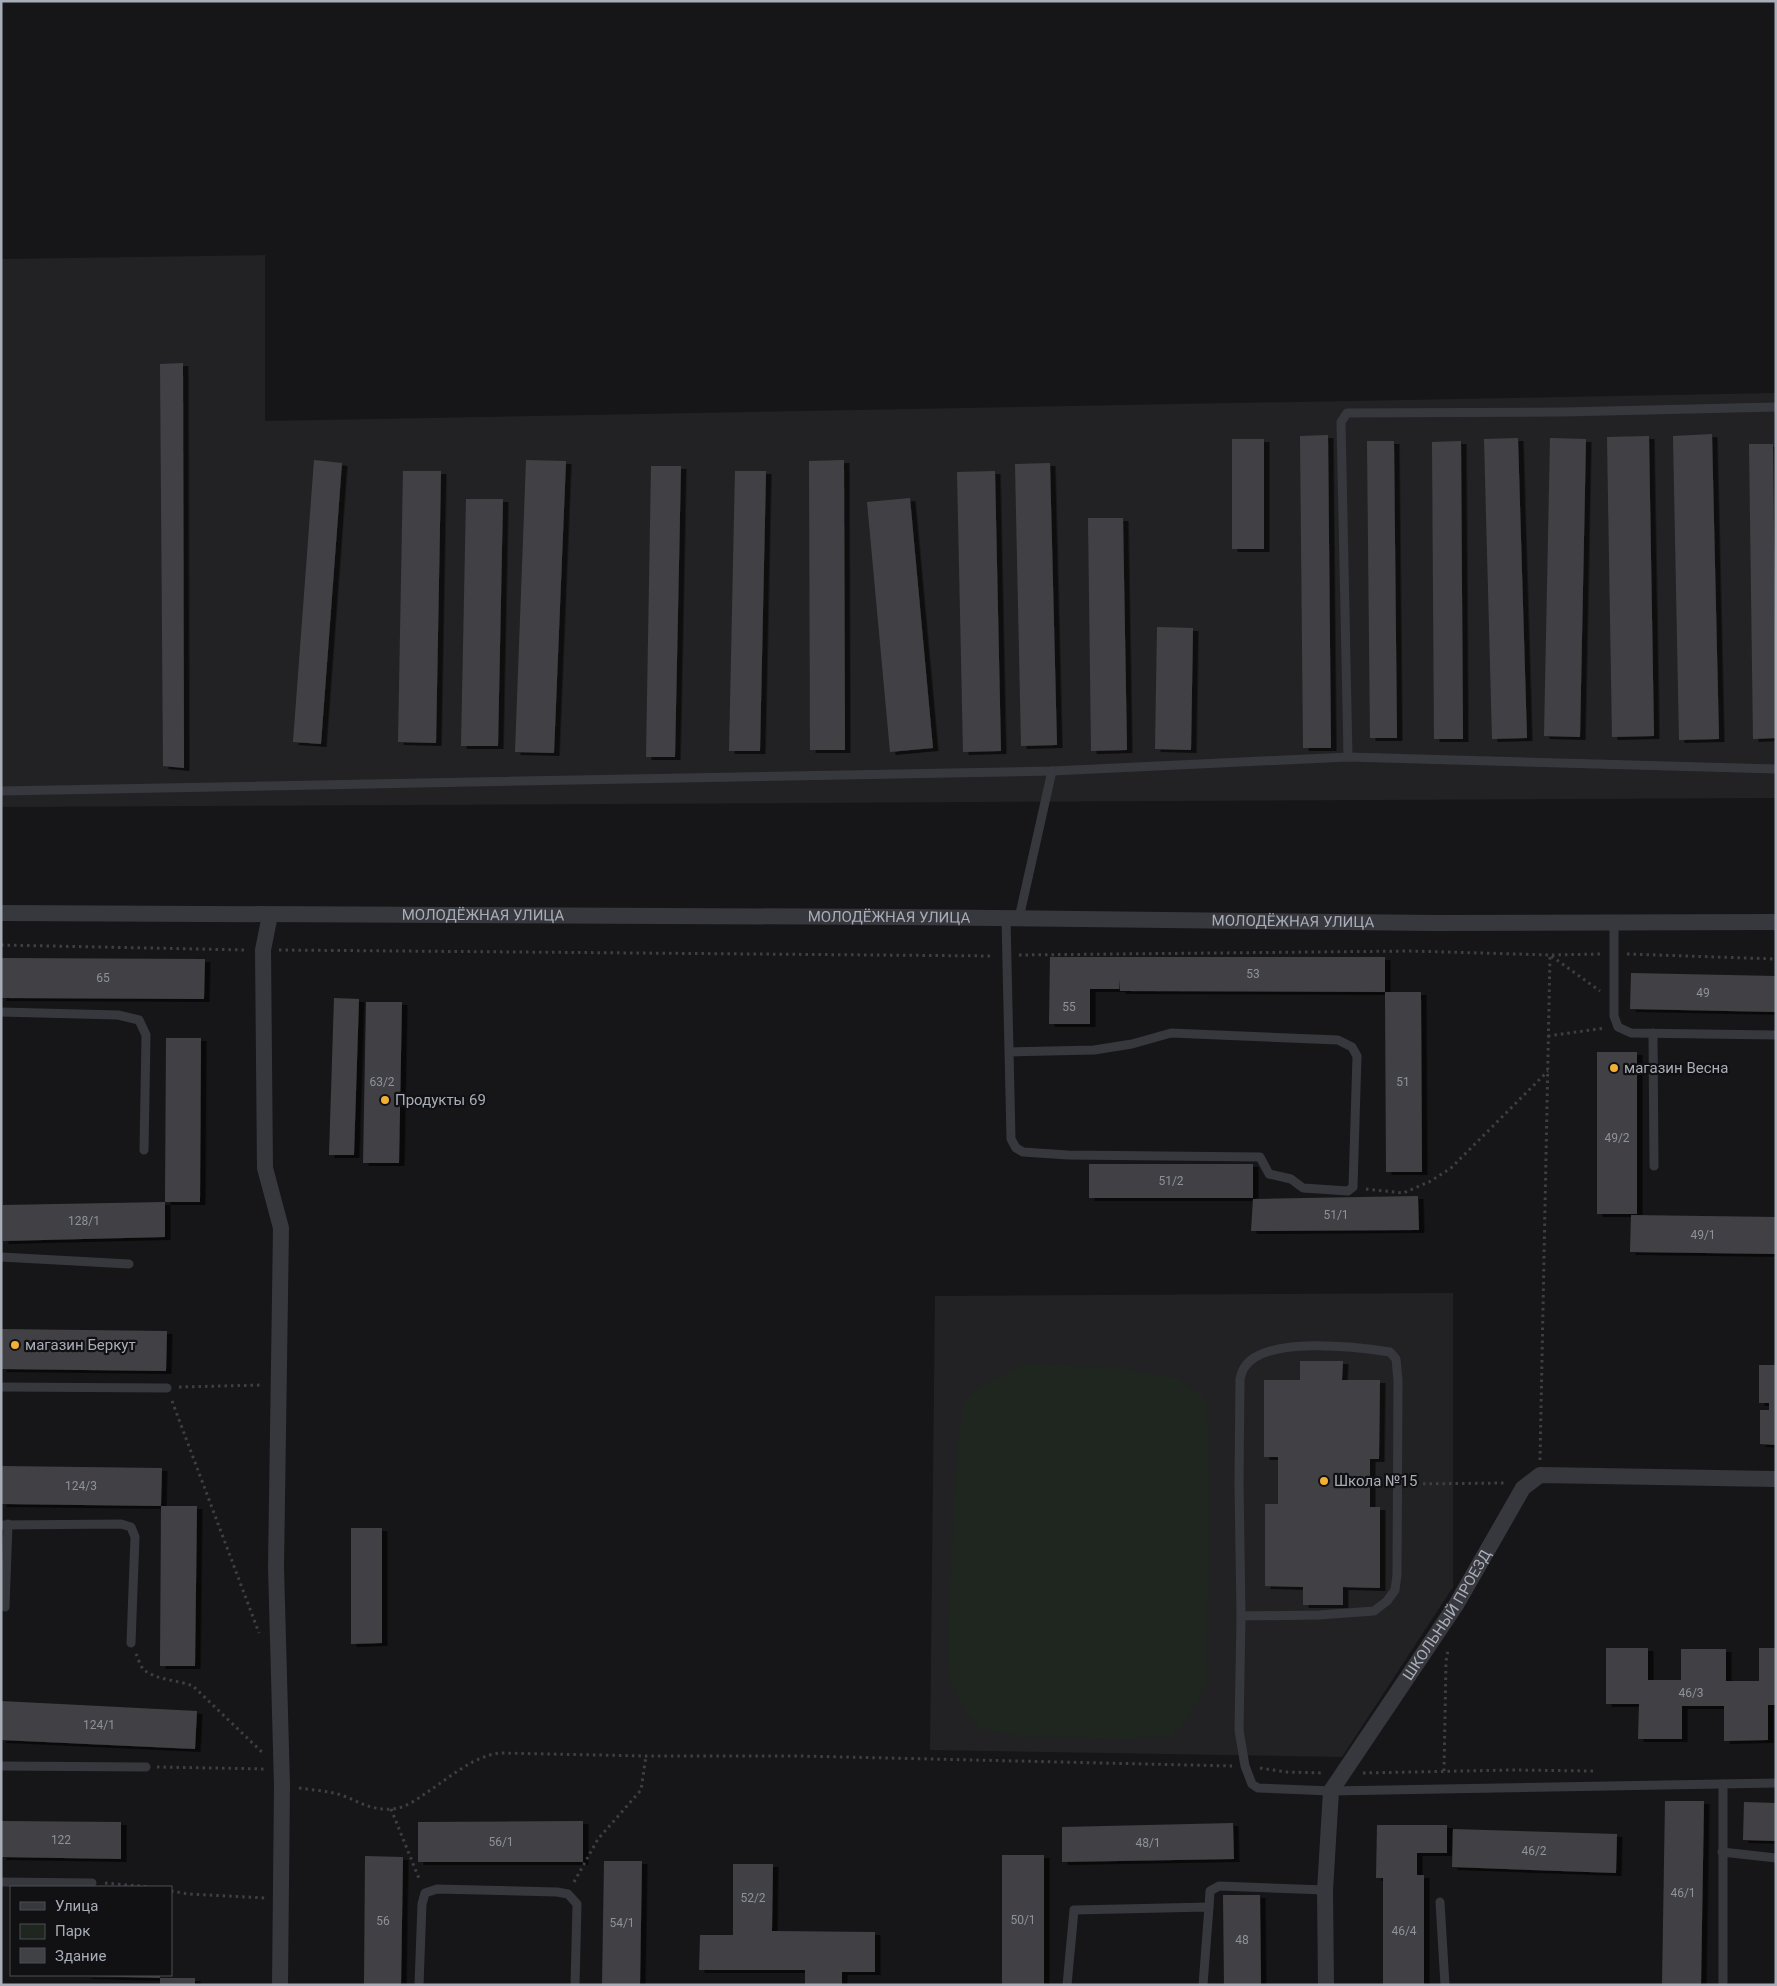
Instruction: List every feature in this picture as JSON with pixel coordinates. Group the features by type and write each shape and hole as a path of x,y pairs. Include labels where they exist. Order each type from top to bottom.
{"street":[{"name":"МОЛОДЁЖНАЯ УЛИЦА","path":"1,913 1436,923 1776,922"},
{"path":"270,914 263,950 264,1168 280,1228 276,1567 282,1777 280,1985"},
{"path":"1540,1475 1776,1479"},
{"name":"ШКОЛЬНЫЙ ПРОЕЗД","path":"1330,1791 1456,1605 1523,1488 1540,1475"},
{"path":"1326,1985 1325,1890 1330,1791"}],"lane":[{"path":"1348,757 1341,422 1347,413 1563,412 1776,407"},
{"path":"1,791 1052,771 1348,757 1776,768"},
{"path":"1010,1052 1094,1050 1132,1044 1171,1033 1338,1040 1352,1047 1357,1056 1353,1187 1348,1191 1303,1188 1291,1180 1269,1174 1260,1157 1068,1155 1023,1152 1016,1148 1011,1139 1010,1052 1012,919 1052,771"},
{"path":"1614,922 1614,1016 1618,1027 1631,1033 1776,1035"},
{"path":"1,1012 118,1015 139,1020 146,1035 144,1150"},
{"path":"1652,1033 1654,1166"},
{"path":"1,1257 129,1264"},
{"path":"1241,1616 1319,1615 1374,1610 1387,1601 1395,1590 1397,1574 1398,1380 1396,1359 1390,1352 1347,1346 1287,1347 1256,1357 1245,1367 1240,1379 1241,1616 1239,1730 1245,1766 1252,1784 1258,1788 1330,1791 1776,1783"},
{"path":"1,1386 167,1388"},
{"path":"5,1607 5,1524 121,1524 131,1527 135,1537 131,1643"},
{"path":"1,1766 146,1767"},
{"path":"1723,1784 1723,1985"},
{"path":"1722,1852 1776,1858"},
{"path":"1,1882 92,1883"},
{"path":"1203,1985 1210,1891 1219,1886 1325,1890"},
{"path":"419,1985 422,1904 425,1893 436,1889 557,1892 568,1894 577,1904 575,1985"},
{"path":"1440,1902 1445,1985"},
{"path":"1068,1985 1074,1910 1209,1907"}],"path":[{"path":"1,945 263,950"},
{"path":"1540,1475 1550,955 1614,1002"},
{"path":"1548,1036 1618,1027"},
{"path":"1353,1187 1403,1193 1429,1182 1451,1168 1549,1070"},
{"path":"261,1639 167,1388 278,1385"},
{"path":"1398,1484 1488,1484 1513,1482 1523,1488"},
{"path":"131,1643 143,1668 158,1677 180,1681 193,1686 282,1777"},
{"path":"1444,1771 1446,1662 1449,1643"},
{"path":"146,1767 282,1777 341,1795 363,1805 391,1809 402,1807 468,1765 487,1755 499,1752 646,1756 801,1756 974,1762 1245,1766 1286,1772 1342,1774 1444,1771 1597,1771"},
{"path":"568,1894 598,1839 641,1790 646,1756"},
{"path":"391,1809 425,1893"},
{"path":"92,1883 137,1886"},
{"path":"172,1891 188,1894 281,1899"}],"shaded area":[{"path":"265,255 265,421 1776,393 1776,798 1,807 1,259"},
{"path":"1453,1293 1453,1587 1342,1757 930,1750 935,1296"}],"green space":[{"path":"1024,1364 1124,1368 1176,1378 1205,1398 1208,1423 1210,1551 1206,1645 1207,1682 1189,1717 1172,1736 1123,1739 1017,1736 979,1728 961,1706 949,1678 947,1641 957,1448 964,1403 981,1386"}],"building":[{"path":"183,363 184,768 163,766 160,364"},
{"path":"1712,434 1719,739 1679,740 1673,436"},
{"path":"1328,435 1331,748 1303,748 1300,436"},
{"path":"1649,436 1654,736 1612,737 1607,437"},
{"path":"1518,438 1527,738 1492,739 1484,439"},
{"path":"1550,438 1586,439 1580,737 1544,736"},
{"path":"1232,439 1264,439 1264,549 1232,549"},
{"path":"1367,441 1394,441 1397,738 1370,738"},
{"path":"1461,441 1463,739 1434,739 1432,442"},
{"path":"1749,444 1773,444 1776,738 1753,739"},
{"path":"314,460 342,463 321,744 293,742"},
{"path":"526,460 566,461 554,753 515,752"},
{"path":"844,460 845,750 810,750 809,461"},
{"path":"1050,463 1057,745 1021,746 1015,464"},
{"path":"651,466 681,466 675,757 646,757"},
{"path":"403,471 441,471 436,743 398,742"},
{"path":"735,471 766,471 760,751 729,751"},
{"path":"995,471 1001,751 963,752 957,472"},
{"path":"910,498 933,748 890,752 867,502"},
{"path":"466,499 503,499 498,746 461,746"},
{"path":"1088,518 1123,518 1127,750 1091,751"},
{"path":"1157,627 1193,628 1191,750 1155,749"},
{"path":"1050,957 1385,957 1385,992 1120,991 1119,979 1119,989 1090,989 1090,1024 1049,1024"},
{"path":"1,958 205,959 204,999 1,998"},
{"path":"1631,973 1776,976 1776,1012 1630,1009"},
{"path":"1385,992 1421,992 1422,1172 1386,1172"},
{"path":"334,998 359,999 354,1155 329,1155"},
{"path":"366,1002 402,1002 399,1163 363,1163"},
{"path":"166,1038 201,1038 200,1202 165,1202"},
{"path":"1597,1052 1637,1052 1637,1214 1597,1214"},
{"path":"1089,1164 1253,1164 1253,1198 1089,1198"},
{"path":"1418,1196 1419,1230 1251,1231 1253,1199"},
{"path":"165,1202 165,1237 3,1241 3,1205"},
{"path":"1631,1215 1776,1217 1776,1254 1630,1252"},
{"path":"1,1329 167,1331 166,1371 1,1369"},
{"name":"Школа №15","path":"1300,1361 1343,1361 1342,1380 1380,1380 1379,1459 1370,1459 1370,1507 1380,1507 1380,1588 1343,1587 1343,1605 1303,1605 1303,1587 1265,1586 1265,1504 1278,1504 1278,1457 1264,1457 1264,1380 1300,1380"},
{"path":"1759,1365 1776,1365 1776,1445 1760,1444 1760,1410 1769,1410 1769,1403 1759,1403"},
{"path":"1,1466 162,1468 161,1506 1,1504"},
{"path":"161,1506 197,1506 195,1666 160,1666"},
{"path":"351,1528 382,1528 382,1643 351,1644"},
{"path":"1606,1648 1648,1648 1648,1680 1681,1680 1681,1649 1726,1649 1726,1681 1759,1681 1759,1648 1776,1648 1776,1705 1768,1705 1768,1740 1724,1741 1724,1706 1682,1706 1682,1739 1638,1739 1639,1704 1606,1704"},
{"path":"1,1701 197,1711 195,1749 1,1740"},
{"path":"1665,1801 1704,1801 1701,1985 1662,1985"},
{"path":"1744,1802 1776,1803 1776,1841 1743,1840"},
{"path":"1,1821 121,1822 121,1859 1,1857"},
{"path":"583,1821 583,1862 418,1862 418,1822"},
{"path":"1233,1823 1234,1859 1062,1862 1062,1827"},
{"path":"1377,1825 1447,1825 1447,1853 1417,1853 1417,1875 1424,1875 1424,1985 1383,1985 1383,1878 1376,1878"},
{"path":"1453,1829 1617,1834 1616,1873 1452,1867"},
{"path":"1002,1855 1044,1855 1044,1985 1002,1985"},
{"path":"365,1856 403,1857 401,1985 364,1985"},
{"path":"604,1861 642,1861 640,1985 602,1985"},
{"path":"733,1864 773,1864 772,1931 875,1932 875,1972 842,1972 842,1985 805,1985 805,1970 699,1970 700,1935 733,1935"},
{"path":"1223,1895 1260,1895 1261,1985 1224,1985"},
{"path":"86,1976 160,1976 160,1978"},
{"path":"160,1978 195,1978 195,1985 160,1985"}],"place":[{"name":"магазин Весна","path":"1614,1068"},
{"name":"Продукты 69","path":"385,1100"},
{"name":"магазин Беркут","path":"15,1345"},
{"name":"Школа №15","path":"1324,1481"}]}
